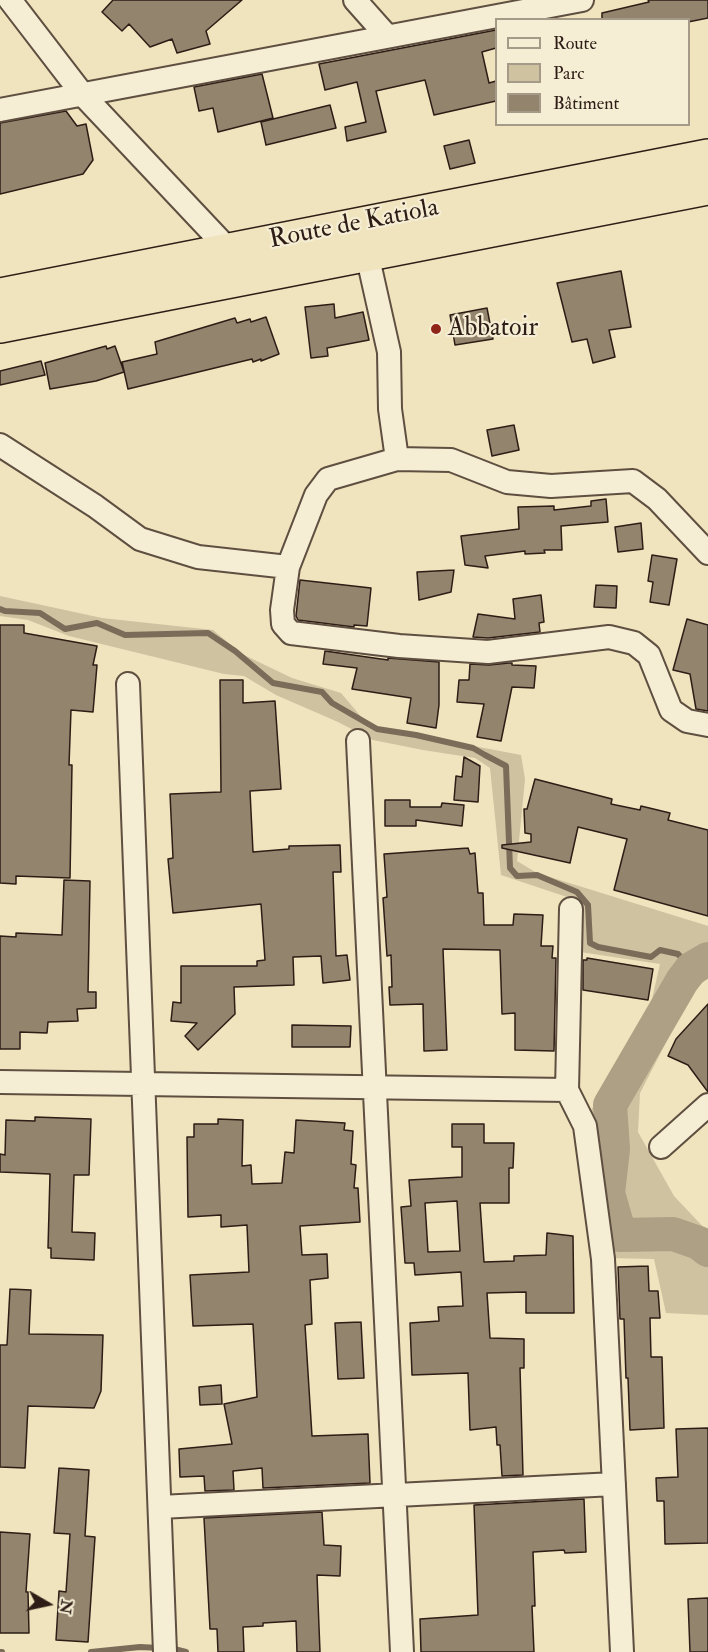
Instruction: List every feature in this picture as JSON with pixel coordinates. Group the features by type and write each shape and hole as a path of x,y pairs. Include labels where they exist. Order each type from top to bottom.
{"highway":[{"name":"Route de Katiola","path":"0,295 708,156"},
{"name":"Route de Katiola","path":"0,326 708,188"}],"street":[{"path":"10,0 83,95 229,250"},
{"path":"355,0 387,36"},
{"path":"0,110 582,0"},
{"path":"367,254 389,352 390,409 397,459"},
{"path":"0,445 95,506 140,539 198,557 288,567"},
{"path":"708,553 657,498 633,481 551,486 507,482 451,460 397,459 328,479 316,495 288,567 282,610 283,624 291,633 399,646 488,652 609,637 634,643 650,655 671,710 687,721 706,726 708,724"},
{"path":"128,684 165,1652"},
{"path":"358,741 402,1652"},
{"path":"572,909 567,1090 585,1126 603,1259 622,1652"},
{"path":"0,1082 567,1090"},
{"path":"662,1147 708,1105"},
{"path":"160,1507 614,1484"}],"green space":[{"path":"0,596 102,618 213,630 242,654 292,678 341,693 369,726 521,755 525,779 517,861 537,873 708,926 708,978 692,992 640,1093 638,1132 674,1196 708,1232 708,1315 666,1313 654,1259 607,1258 589,1114 651,1003 660,964 580,952 573,899 501,875 490,768 475,758 373,740 276,695 244,676 224,674 69,636 28,620 0,616"}],"building":[{"path":"113,0 242,0 206,31 210,44 177,53 172,39 150,47 129,24 122,31 102,12"},
{"path":"648,0 708,0 708,18 690,22 690,18 602,18 602,13 649,2"},
{"path":"495,30 495,48 482,52 489,83 495,81 495,101 434,115 425,80 376,91 386,132 347,141 345,127 366,122 357,82 325,90 319,64"},
{"path":"262,74 273,118 218,132 213,108 199,111 194,87"},
{"path":"330,105 336,128 266,145 261,122"},
{"path":"66,111 77,126 86,124 93,160 83,174 0,194 0,123"},
{"path":"469,140 475,163 450,169 444,146"},
{"path":"621,271 631,327 609,330 615,357 593,363 587,339 572,342 557,283"},
{"path":"334,304 335,318 363,312 369,340 327,348 328,356 311,358 305,307"},
{"path":"487,308 493,339 455,345 450,315"},
{"path":"266,317 279,354 261,361 261,359 253,362 252,359 128,389 122,362 157,354 155,342 235,318 237,323 250,319 251,322"},
{"path":"106,346 107,349 115,346 124,372 96,381 50,389 45,363"},
{"path":"41,361 45,375 0,385 0,371"},
{"path":"514,425 519,450 492,456 487,430"},
{"path":"606,499 608,522 561,526 562,550 544,550 545,553 525,554 525,551 485,556 488,568 465,565 461,536 519,529 518,507 554,506 554,510 591,506 591,501"},
{"path":"641,523 643,549 618,552 615,527"},
{"path":"652,555 677,559 669,605 650,602 653,582 648,581"},
{"path":"454,570 451,592 419,600 417,572"},
{"path":"300,580 371,588 367,626 354,625 354,627 298,620 296,616"},
{"path":"596,585 617,586 616,608 594,607"},
{"path":"541,595 544,622 539,623 540,632 488,638 473,637 478,614 515,619 513,599"},
{"path":"687,619 708,625 708,711 696,709 690,674 673,670"},
{"path":"0,625 24,625 24,633 97,646 93,665 97,665 93,712 71,710 70,878 16,876 16,884 0,883"},
{"path":"325,651 388,660 388,658 439,662 439,705 436,728 407,723 411,698 352,689 357,668 323,664"},
{"path":"512,663 512,665 536,666 534,688 512,687 501,741 477,737 484,704 457,702 459,680 469,680 470,664"},
{"path":"220,680 243,680 243,703 275,701 281,789 250,791 253,852 289,849 289,846 340,845 341,872 333,872 336,956 347,955 350,980 323,983 321,956 293,957 294,985 234,987 235,1014 198,1050 185,1036 197,1023 171,1021 173,1002 181,1003 181,966 257,966 257,961 265,960 261,904 173,913 168,859 173,858 170,794 221,792"},
{"path":"464,757 480,766 478,802 454,800 456,776 462,777"},
{"path":"535,779 612,799 611,804 640,810 641,806 670,813 668,820 708,830 708,916 614,890 627,839 578,827 570,863 502,848 502,845 531,842 531,834 525,833 524,809 527,809"},
{"path":"385,800 410,800 410,807 441,807 442,803 464,805 462,826 416,820 416,826 385,826"},
{"path":"468,848 470,854 475,853 478,893 483,893 484,925 513,925 514,914 543,915 541,946 553,946 552,958 556,958 554,1051 515,1050 515,1013 502,1014 500,950 443,949 447,1050 424,1051 423,1004 390,1005 391,955 387,956 383,898 387,897 384,854"},
{"path":"64,880 90,881 88,992 96,992 96,1008 77,1009 78,1021 48,1022 47,1033 20,1032 20,1049 0,1049 0,936 16,937 16,933 62,935"},
{"path":"587,958 653,969 648,1000 583,990 583,960"},
{"path":"708,1004 708,1092 688,1065 668,1056 676,1039"},
{"path":"292,1025 351,1026 350,1047 292,1047"},
{"path":"35,1117 91,1119 89,1175 74,1175 72,1232 95,1233 94,1260 51,1258 51,1248 48,1248 50,1174 0,1172 0,1154 5,1155 6,1120 35,1121"},
{"path":"218,1119 243,1120 242,1166 251,1165 252,1184 282,1183 285,1152 294,1153 296,1120 345,1123 344,1130 353,1131 351,1164 356,1165 354,1188 358,1188 360,1222 300,1226 302,1255 327,1254 328,1278 310,1280 312,1324 305,1325 312,1436 368,1434 370,1483 263,1488 262,1468 233,1471 234,1490 205,1491 204,1476 180,1477 179,1449 232,1444 224,1404 257,1397 253,1324 193,1326 190,1275 249,1272 247,1225 221,1227 221,1215 188,1217 187,1137 194,1137 194,1124 218,1124"},
{"path":"452,1124 484,1124 484,1143 514,1143 513,1168 509,1168 509,1203 480,1203 484,1262 514,1261 514,1256 546,1255 547,1233 573,1236 574,1313 526,1313 526,1292 487,1293 490,1338 524,1339 524,1368 520,1368 523,1475 502,1476 496,1427 470,1430 468,1373 412,1375 410,1323 439,1321 438,1307 463,1306 461,1272 415,1275 414,1263 405,1263 401,1207 411,1206 409,1180 462,1177 462,1147 452,1147","holes":["457,1201 460,1251 428,1252 425,1203"]},
{"path":"648,1266 649,1291 658,1291 660,1318 650,1318 651,1357 662,1357 664,1428 630,1430 624,1319 620,1319 618,1267"},
{"path":"10,1289 31,1290 29,1334 103,1335 101,1391 94,1408 28,1406 25,1468 0,1467 0,1345 7,1345"},
{"path":"361,1322 364,1378 338,1379 335,1323"},
{"path":"221,1385 222,1404 200,1405 199,1387"},
{"path":"708,1428 708,1543 665,1544 664,1501 657,1501 656,1478 678,1477 676,1429"},
{"path":"59,1468 89,1470 85,1536 95,1537 88,1642 56,1640 59,1591 66,1592 70,1534 54,1533"},
{"path":"584,1499 586,1552 565,1553 564,1550 533,1552 534,1652 421,1652 420,1619 478,1615 474,1505"},
{"path":"322,1512 324,1545 341,1546 340,1576 317,1575 320,1652 297,1652 296,1621 243,1627 244,1652 218,1652 217,1629 210,1629 204,1518"},
{"path":"0,1532 30,1534 26,1592 28,1592 29,1633 0,1633"},
{"path":"708,1598 708,1652 690,1652 688,1599"}],"waterway":[{"path":"0,609 40,613 65,629 97,623 125,635 208,633 235,651 273,683 322,692 332,703 377,729 473,748 506,766 510,868 517,876 537,875 577,892 588,905 590,943 598,947 651,957 660,950 678,954 691,969"},
{"path":"708,959 691,969 682,981 610,1105 613,1149 608,1193 620,1235 673,1234 699,1243 708,1250"},
{"path":"91,1652 140,1647 160,1648"},
{"path":"170,1648 186,1652"}],"place":[{"name":"Abbatoir","path":"436,329"}]}
